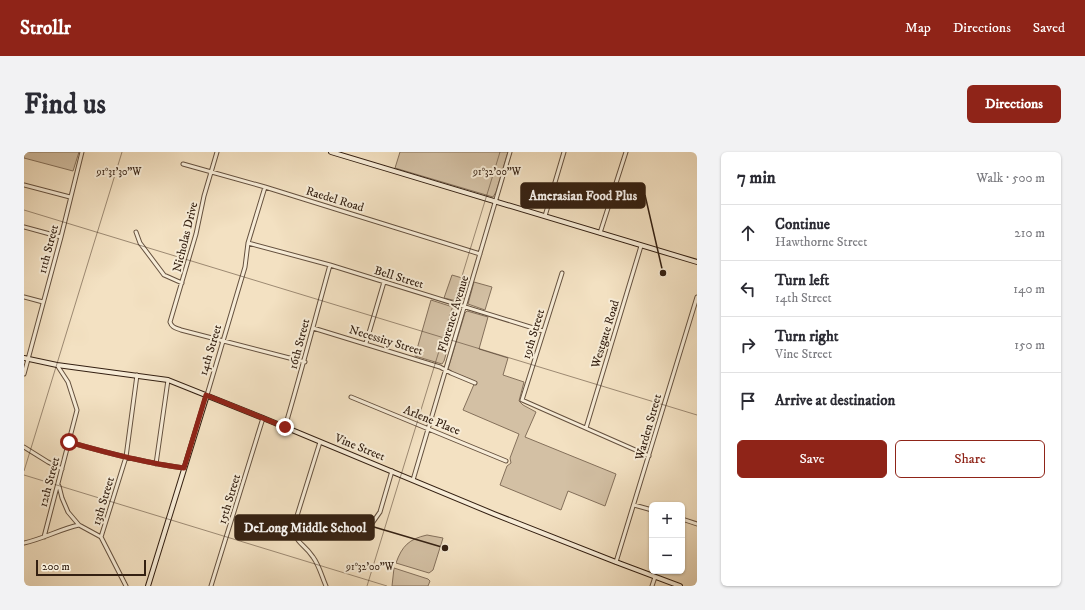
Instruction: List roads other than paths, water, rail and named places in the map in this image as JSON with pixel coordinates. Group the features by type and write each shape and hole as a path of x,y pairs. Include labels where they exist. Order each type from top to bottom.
{"street":[{"name":"11th Street","path":"24,374 26,358 61,236 82,152"},
{"name":"Nicholas Drive","path":"217,152 201,208 196,234 170,322 172,325 181,330 223,342"},
{"path":"331,152 697,262"},
{"name":"Florence Avenue","path":"413,480 510,152"},
{"path":"545,216 564,152"},
{"path":"600,233 626,152"},
{"name":"Raedel Road","path":"183,164 265,187 480,254"},
{"path":"24,185 70,197"},
{"name":"14th Street","path":"148,586 245,267 248,243 265,187"},
{"path":"24,227 61,236"},
{"path":"136,232 140,243 161,271 168,277 182,283"},
{"name":"Bell Street","path":"248,243 330,265 543,331"},
{"name":"Westgate Road","path":"586,428 642,246"},
{"name":"16th Street","path":"285,427 305,362 330,265"},
{"name":"19th Street","path":"562,273 522,400 586,428"},
{"path":"366,343 384,282"},
{"path":"24,297 43,302"},
{"name":"Warden Street","path":"616,562 697,297"},
{"name":"Necessity Street","path":"313,328 366,343 440,367 474,383"},
{"path":"223,342 305,362"},
{"name":"Vine Street","path":"26,358 57,365 168,380 616,562 680,586"},
{"name":"12th Street","path":"44,537 77,410 68,382 57,365"},
{"name":"13th Street","path":"101,537 126,458 137,375"},
{"path":"156,464 168,380"},
{"name":"Arlene Place","path":"351,397 506,460"},
{"name":"15th Street","path":"211,586 263,418"},
{"path":"586,428 649,456"},
{"path":"69,442 126,458 184,468"},
{"path":"320,442 296,519 294,531 297,541 306,548 314,558 326,586"},
{"path":"24,447 62,469"},
{"path":"373,522 380,512 392,471"},
{"path":"58,484 68,512 79,525 101,537 126,586"},
{"path":"634,505 649,509"},
{"path":"685,520 697,524"},
{"path":"24,543 79,525"},
{"path":"652,586 655,577"}],"place":[{"name":"Amerasian Food Plus","path":"663,273"},
{"name":"DeLong Middle School","path":"445,548"}]}
